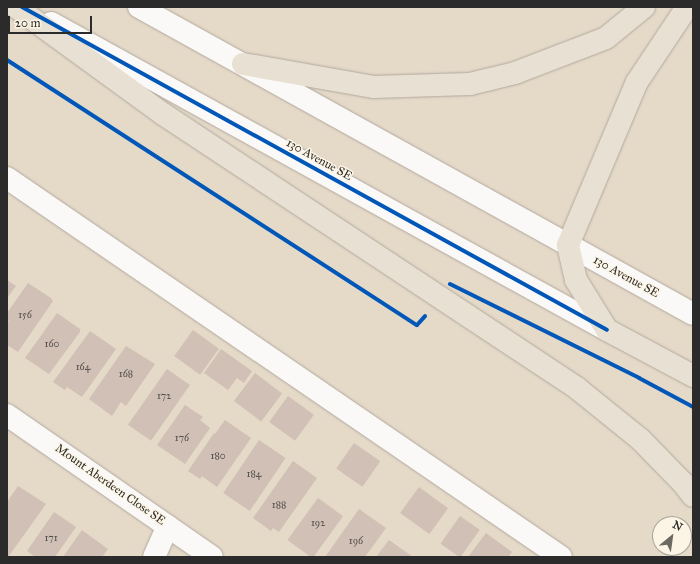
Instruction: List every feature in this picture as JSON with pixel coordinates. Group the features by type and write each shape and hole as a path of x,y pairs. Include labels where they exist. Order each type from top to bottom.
{"main road":[{"path":"16,7 163,114 578,389 640,439 683,483 693,496"},
{"path":"243,64 373,87 470,84 515,73 606,38 644,7"},
{"path":"607,330 576,280 568,244 637,82 687,7"},
{"name":"130 Avenue SE","path":"607,330 693,376"}],"street":[{"name":"130 Avenue SE","path":"22,7 607,330"},
{"name":"130 Avenue SE","path":"139,7 693,314"},
{"path":"7,178 561,557"},
{"name":"Mount Aberdeen Close SE","path":"7,415 212,557"},
{"path":"154,557 168,526"}],"building":[{"path":"7,280 16,286 7,298"},
{"path":"28,283 51,298 53,301 18,352 7,345 7,323 9,320 7,319 7,313"},
{"path":"57,313 80,329 80,332 49,374 25,358"},
{"path":"193,330 219,349 200,375 174,356"},
{"path":"90,331 116,349 82,397 67,387 65,390 53,382"},
{"path":"126,346 155,364 126,406 121,402 112,416 89,399"},
{"path":"221,349 252,371 244,383 237,378 228,390 204,373"},
{"path":"167,369 190,385 151,441 128,425"},
{"path":"255,373 282,393 261,421 234,401"},
{"path":"288,396 314,415 295,441 269,422"},
{"path":"185,405 203,417 200,420 210,428 185,464 157,445"},
{"path":"225,420 251,438 217,487 202,476 200,479 188,471 214,433 215,434"},
{"path":"259,440 286,458 250,511 223,493"},
{"path":"354,443 380,461 362,487 336,468"},
{"path":"293,461 317,478 279,532 273,528 271,531 253,518"},
{"path":"18,486 46,504 9,556 7,555 7,502"},
{"path":"419,487 448,508 429,534 400,513"},
{"path":"318,498 343,516 313,557 311,557 287,540"},
{"path":"359,509 386,528 365,557 325,557"},
{"path":"54,512 76,527 55,557 35,557 27,551"},
{"path":"460,516 480,530 461,557 440,544"},
{"path":"82,530 108,549 102,557 63,557"},
{"path":"486,533 512,552 508,557 468,557"},
{"path":"389,540 413,557 376,557"}],"cycle path":[{"path":"22,7 607,330"},
{"path":"7,60 417,325 425,316"},
{"path":"450,284 639,378 693,407"}]}
